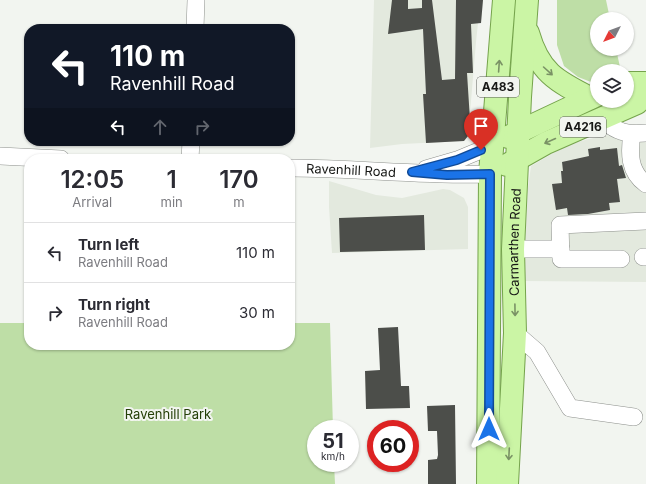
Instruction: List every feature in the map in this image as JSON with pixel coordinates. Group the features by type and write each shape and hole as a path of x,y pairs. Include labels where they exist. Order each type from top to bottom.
{"main road":[{"name":"Carmarthen Road","path":"488,484 490,174 504,0"},
{"name":"Carmarthen Road","path":"507,484 516,333 514,249 517,159 527,0"},
{"path":"525,25 534,52 546,71 590,95"},
{"path":"634,83 646,83"},
{"name":"A4216","path":"517,159 546,142 602,120 637,103 646,93"},
{"name":"A4216","path":"519,131 590,99"},
{"path":"493,145 519,131"},
{"path":"490,174 517,159"}],"street":[{"path":"195,24 196,0"},
{"path":"602,120 615,130 639,134 629,148 632,167 639,179 646,184"},
{"name":"Ravenhill Road","path":"412,172 457,160 493,145"},
{"path":"0,156 24,157"},
{"name":"Ravenhill Road","path":"295,168 345,168 447,175 490,174"},
{"path":"621,260 561,259 560,225 646,221"},
{"path":"514,249 561,249"},
{"path":"516,333 536,352 570,408 634,416"}],"shaded area":[{"path":"374,0 483,0 481,23 478,23 468,136 464,141 402,144 370,148"},
{"path":"606,135 646,142 646,282 523,281 528,188 531,166 569,144"},
{"path":"329,181 376,195 402,198 443,189 450,190 464,198 468,207 468,249 332,253"}],"green space":[{"path":"557,0 606,0 609,12 590,12 590,56 618,56 619,64 590,64 590,82 578,77 564,66 557,45"},
{"name":"Ravenhill Park","path":"0,323 24,323 24,350 295,350 295,323 330,323 333,420 307,420 307,472 334,472 335,484 0,484"}],"building":[{"path":"392,0 408,0 408,9 422,8 422,0 432,0 442,80 455,79 456,0 483,0 481,23 471,24 473,73 467,73 470,120 468,136 464,141 426,143 423,94 426,94 423,29 388,34"},
{"path":"600,147 600,150 617,148 619,166 622,165 626,178 617,179 620,202 609,203 610,210 588,214 568,215 567,208 556,210 552,184 562,183 562,162 589,156 588,149"},
{"path":"424,215 425,250 340,252 339,218"},
{"path":"398,327 401,386 409,386 410,408 366,409 365,371 380,370 378,328"},
{"path":"455,405 456,484 428,484 428,460 437,459 438,455 437,431 428,431 427,406"}],"route":[{"path":"481,150 457,160 412,172 447,175 490,174 489,429"}]}
